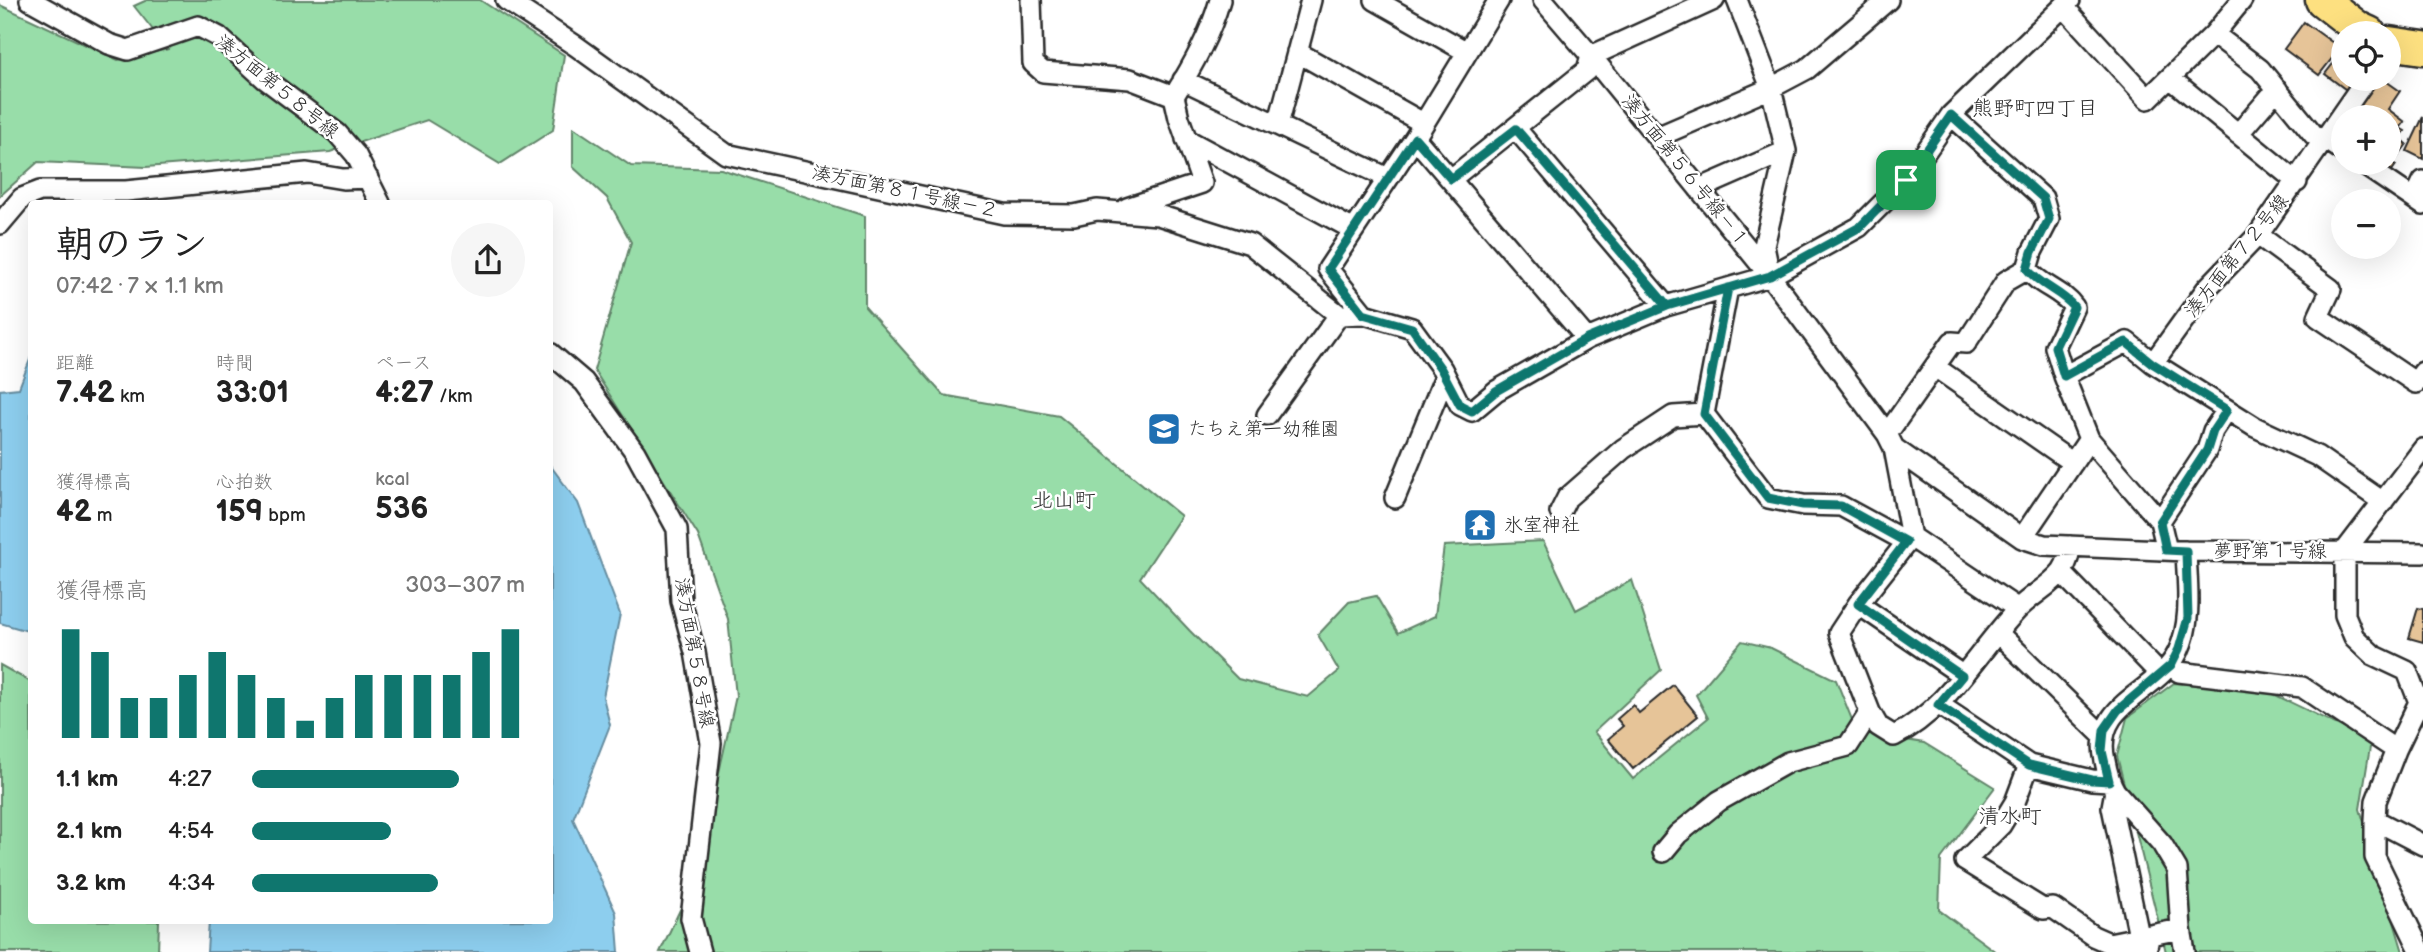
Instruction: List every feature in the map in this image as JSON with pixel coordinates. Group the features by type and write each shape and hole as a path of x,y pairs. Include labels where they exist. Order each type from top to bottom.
{"main road":[{"path":"2322,0 2349,21"},
{"path":"2401,45 2423,48"}],"street":[{"name":"湊方面第５８号線","path":"30,0 110,44 128,50 198,26 219,37 265,79 337,133 356,155 379,200"},
{"name":"湊方面第８１号線－２","path":"506,0 576,46 726,154 1004,214 1074,215 1097,210 1158,215 1250,244 1339,315"},
{"path":"1031,0 1032,64 1043,72 1130,79 1178,88 1278,125 1388,178"},
{"path":"1116,211 1202,183 1186,139 1178,88 1196,59 1215,18 1220,0 1207,0"},
{"path":"1278,125 1311,0"},
{"path":"1375,0 1468,52"},
{"path":"1363,314 1328,269 1419,131 1499,0"},
{"name":"湊方面第５６号線－１","path":"1543,0 1770,276 1891,441"},
{"path":"1737,0 1771,88 1786,151 1764,246 1770,276"},
{"path":"1657,137 1771,88 1807,69 1888,0"},
{"path":"1267,415 1339,315 1363,314 1412,328 1445,376 1460,405 1472,411 1496,391 1587,339 1667,306 1770,276 1860,227 1906,180 1951,115 2069,2 2148,99 2214,34 2242,0"},
{"path":"1451,179 1587,69 1591,56 1704,2"},
{"path":"2214,34 2260,69 2314,135 2331,143"},
{"path":"1297,52 1419,131 1451,179 1587,339"},
{"path":"2170,78 2297,182"},
{"path":"2238,134 2277,89"},
{"name":"湊方面第７２号線","path":"2152,363 2207,288 2258,235 2357,91"},
{"path":"1951,115 2043,198 2049,219 2032,252 2027,269 2006,281 1966,344 1952,342 1934,367 1891,441 1909,539 1839,633 1874,719 1894,736 1938,705 2018,609 2061,572 2070,555 2070,546"},
{"path":"1516,129 1667,306"},
{"path":"1186,139 1354,230"},
{"path":"1699,189 1786,151"},
{"path":"0,224 22,198 40,191 125,191 307,173 343,179 368,178"},
{"path":"2383,175 2420,195"},
{"path":"2258,235 2331,289 2318,317 2416,383 2423,372"},
{"path":"2027,269 2035,279 2069,300 2074,307 2055,347 2064,376 2089,439 2160,522 2176,550 2188,618 2179,649 2165,669 2118,710 2104,730 2103,736 2102,751 2112,786 2112,807 2138,931 2144,945"},
{"path":"1728,288 1704,414 1768,498 1803,505 1841,506 1909,539 2018,609"},
{"path":"2064,376 2126,342 2152,363 2227,410 2255,427 2317,456 2383,502"},
{"name":"湊方面第５８号線","path":"553,356 584,382 635,452 677,529 681,601 695,652 710,743 691,918 700,952"},
{"path":"1934,367 2073,463"},
{"path":"1395,498 1445,376"},
{"path":"2160,522 2207,450 2213,431 2227,410"},
{"path":"1560,512 1567,498 1623,449 1673,416 1704,414"},
{"path":"2022,538 2089,439"},
{"name":"夢野第１号線","path":"1891,441 2022,538 2043,545 2176,550 2423,553"},
{"path":"2420,952 2375,857 2376,801 2396,750 2417,722 2419,702 2407,670 2373,655 2354,637 2345,615 2345,551 2423,449"},
{"path":"2061,572 2165,669 2302,687 2396,750"},
{"path":"1858,604 1962,676"},
{"path":"1998,633 2103,736"},
{"path":"1938,705 2029,765 2112,786 2162,844 2177,869 2185,952"},
{"path":"1663,852 1678,834 1719,801 1788,762 1848,746 1874,719"},
{"path":"2029,765 2015,802 2001,825 1965,861 2043,909 2053,908 2093,936 2109,943 2144,945 2181,929"},
{"path":"2375,820 2423,845"}],"green space":[{"path":"147,0 480,0 564,55 553,130 500,164 427,120 330,152 146,167 38,162 0,196 0,5 118,60 168,49 134,6"},
{"path":"573,127 631,166 721,169 865,216 865,307 943,395 1059,416 1181,516 1140,578 1238,679 1308,697 1339,671 1318,635 1349,602 1376,596 1398,633 1435,616 1444,546 1543,541 1576,610 1632,580 1661,670 1594,732 1633,779 1708,718 1696,695 1742,641 1771,648 1836,680 1857,732 1924,743 1995,787 1941,859 1939,910 1996,952 660,952 696,876 736,696 728,619 698,535 594,370 631,242 607,198 573,167"},
{"path":"0,665 28,680 28,924 159,924 158,952 0,952"},
{"path":"2174,683 2265,690 2371,741 2360,809 2403,952 2166,952 2117,756 2127,718"}],"water":[{"path":"28,365 28,631 0,623 0,390 19,388"},
{"path":"553,469 578,503 620,614 603,697 610,725 573,819 616,913 619,952 207,952 209,924 553,924"}],"building":[{"path":"2304,22 2331,42 2331,60 2319,75 2284,49"},
{"path":"2331,66 2331,78 2325,74"},
{"path":"2365,91 2400,91 2391,105 2354,105"},
{"path":"2423,117 2423,159 2407,151"},
{"path":"2401,139 2407,144 2401,152"},
{"path":"2418,608 2423,609 2423,642 2409,638"},
{"path":"1673,685 1698,716 1633,769 1608,739 1623,726 1617,719 1633,705 1639,713"}],"place":[{"name":"たちえ第一幼稚園","path":"1164,429"},
{"name":"氷室神社","path":"1480,525"}],"district":[{"name":"熊野町四丁目","path":"2035,108"},
{"name":"北山町","path":"1064,500"},
{"name":"清水町","path":"2010,816"}],"route":[{"path":"1906,180 1860,227 1770,276 1728,288 1667,306 1587,339 1496,391 1472,411 1460,405 1441,369 1412,328 1363,314 1328,269 1415,138 1451,179 1516,129 1667,306 1728,288 1704,414 1768,498 1803,505 1841,506 1906,542 1858,604 1962,676 1938,705 2029,765 2092,780 2109,781 2102,751 2104,730 2118,710 2171,665 2188,618 2186,551 2166,550 2160,522 2207,450 2213,431 2227,410 2152,363 2126,342 2064,376 2055,347 2074,307 2069,300 2035,279 2027,269 2032,252 2049,219 2043,198 1951,115 1906,180"}]}
